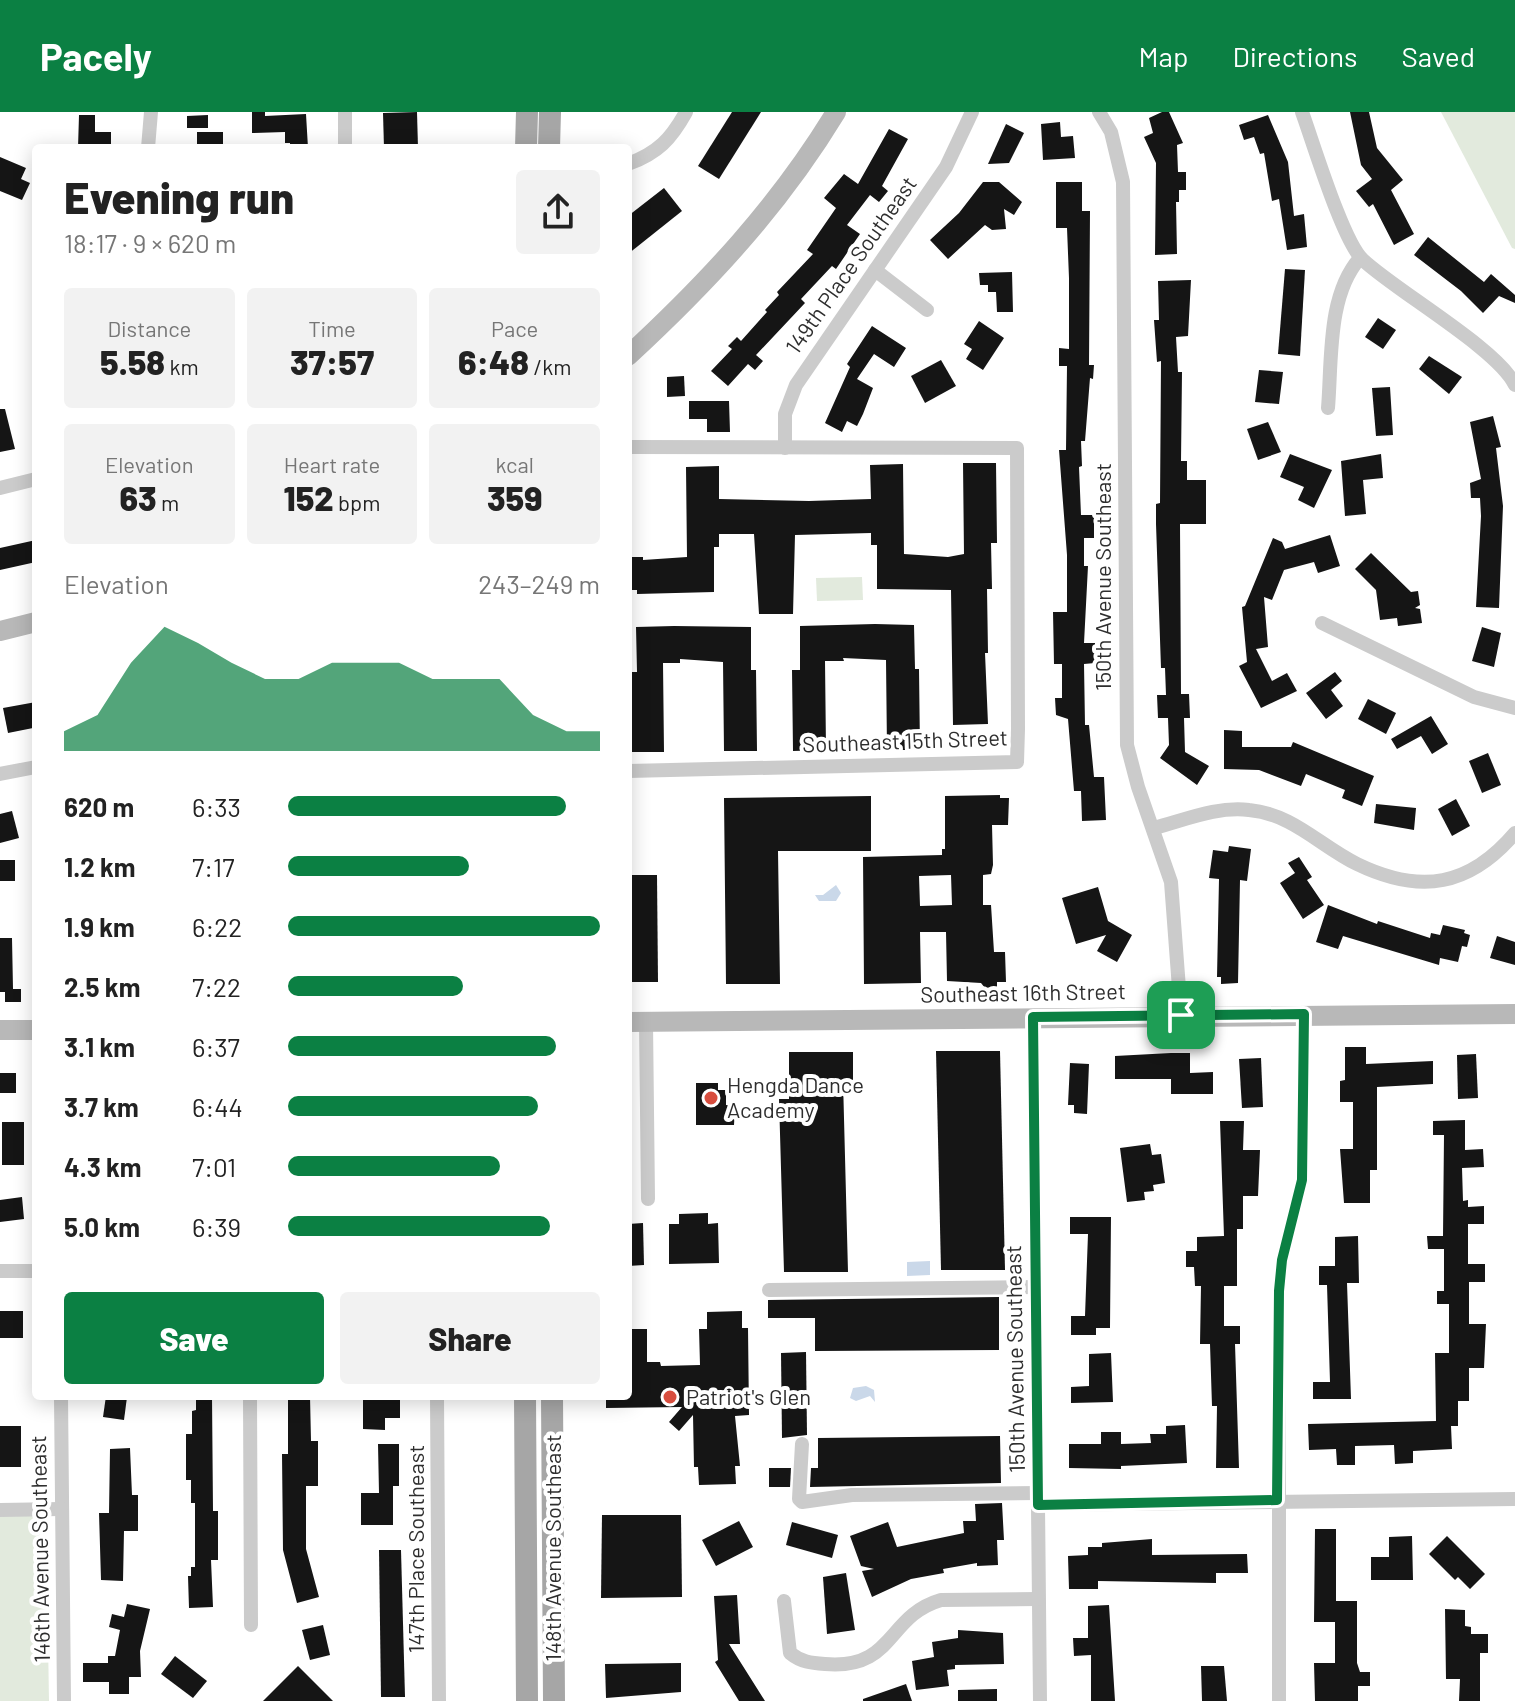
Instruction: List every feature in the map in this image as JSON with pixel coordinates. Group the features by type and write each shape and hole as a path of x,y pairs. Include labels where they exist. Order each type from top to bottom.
{"main road":[{"path":"526,144 527,112"},
{"path":"549,144 550,112"},
{"name":"148th Avenue Southeast","path":"525,1400 527,1701"},
{"name":"148th Avenue Southeast","path":"552,1400 554,1701"}],"street":[{"path":"148,144 151,112"},
{"path":"345,112 345,144"},
{"path":"632,163 648,157 671,139 686,112"},
{"path":"632,352 729,259 767,214 836,112"},
{"name":"149th Place Southeast","path":"785,448 785,414 796,385 946,167 972,112"},
{"name":"150th Avenue Southeast","path":"1099,112 1111,132 1123,182 1125,719 1138,787 1154,828 1176,904 1181,1015"},
{"path":"1302,112 1327,183 1360,258 1514,379"},
{"path":"1328,408 1339,296 1348,271 1360,258"},
{"path":"875,270 927,310"},
{"path":"632,447 785,448"},
{"name":"Southeast 15th Street","path":"632,771 1017,762 1017,448 785,448"},
{"path":"0,488 32,480"},
{"path":"0,631 32,623"},
{"path":"1322,623 1474,697 1515,708"},
{"path":"0,774 32,768"},
{"path":"1154,828 1213,811 1251,810 1294,823 1356,864 1391,877 1443,880 1476,870 1515,833"},
{"path":"1279,1701 1279,1291 1282,1260 1302,1180 1304,1014"},
{"name":"Southeast 16th Street","path":"637,1022 1515,1014"},
{"name":"150th Avenue Southeast","path":"1033,1017 1040,1701"},
{"path":"637,1022 648,1199"},
{"path":"0,1030 32,1030"},
{"path":"0,1271 32,1271"},
{"path":"769,1290 1036,1287"},
{"name":"146th Avenue Southeast","path":"61,1400 64,1701"},
{"path":"250,1400 251,1625"},
{"name":"147th Place Southeast","path":"437,1400 439,1701"},
{"path":"802,1444 799,1499 802,1502 852,1495 1038,1499 1515,1499"},
{"path":"0,1510 61,1509"},
{"path":"784,1601 790,1653 804,1662 846,1666 860,1663 876,1654 909,1617 927,1604 941,1600 1038,1599"}],"shaded area":[{"path":"1441,112 1515,112 1515,249 1512,248"},
{"path":"862,577 863,600 817,601 816,578"},
{"path":"0,1516 46,1516 49,1701 0,1701"}],"water":[{"path":"836,885 841,893 836,901 819,901 815,895 823,895"},
{"path":"930,1261 930,1275 907,1276 907,1262"},
{"path":"866,1386 874,1390 875,1402 870,1396 856,1401 850,1398 853,1388"}],"building":[{"path":"252,112 265,112 265,116 306,114 308,144 285,143 285,132 252,133"},
{"path":"417,112 418,144 384,144 383,113"},
{"path":"732,112 761,112 719,179 698,166"},
{"path":"1169,112 1183,143 1177,145 1178,172 1186,172 1186,190 1179,190 1179,202 1176,202 1177,254 1155,255 1156,163 1144,137 1153,133 1149,118"},
{"path":"1350,112 1369,112 1377,148 1403,180 1391,190 1414,234 1394,245 1373,204 1369,207 1356,191 1372,179 1361,165"},
{"path":"79,115 95,115 95,132 111,132 111,144 78,144"},
{"path":"208,115 208,128 187,128 187,116"},
{"path":"1268,115 1288,162 1294,216 1304,214 1307,247 1287,250 1279,199 1272,201 1264,153 1260,154 1254,137 1244,140 1239,125"},
{"path":"1060,122 1061,137 1073,136 1075,158 1043,160 1041,124"},
{"path":"1006,124 1024,133 1009,163 988,164"},
{"path":"889,129 908,139 882,186 888,191 879,202 870,195 847,225 860,234 836,269 832,266 801,299 805,303 756,355 763,361 755,370 748,364 728,386 711,371 732,349 728,346 737,337 741,341 767,312 765,310 779,295 777,292 813,254 807,250 836,208 824,198 844,174 858,184"},
{"path":"197,132 223,132 223,144 197,144"},
{"path":"0,157 26,168 21,179 30,183 22,200 0,191"},
{"path":"983,182 999,182 1022,202 1014,215 1004,209 1006,229 992,230 985,225 948,259 930,240 959,213"},
{"path":"1056,182 1082,182 1082,211 1090,211 1089,365 1094,365 1093,379 1090,378 1085,441 1081,441 1082,466 1079,467 1081,515 1094,515 1094,538 1084,538 1084,566 1088,566 1084,643 1095,643 1095,663 1084,664 1085,725 1089,725 1094,777 1104,777 1106,820 1082,821 1081,791 1074,791 1068,719 1056,715 1055,698 1062,698 1062,664 1054,664 1053,612 1067,612 1067,555 1059,450 1066,450 1067,366 1059,366 1059,348 1069,349 1069,278 1067,228 1056,228"},
{"path":"664,188 682,211 632,251 632,213"},
{"path":"1428,237 1484,282 1491,274 1515,295 1515,303 1499,296 1483,313 1461,291 1414,255"},
{"path":"1285,269 1305,270 1300,356 1278,354"},
{"path":"1012,272 1013,312 997,312 996,292 988,292 988,285 980,285 979,273"},
{"path":"1191,280 1188,336 1176,337 1178,372 1182,372 1181,461 1187,461 1187,480 1206,480 1206,524 1180,524 1181,694 1189,694 1190,718 1184,718 1185,752 1209,766 1197,785 1160,758 1169,745 1168,718 1158,718 1157,695 1166,695 1165,668 1161,668 1156,524 1156,504 1160,503 1161,361 1157,362 1154,320 1159,320 1158,281"},
{"path":"1378,318 1396,330 1383,349 1365,337"},
{"path":"979,321 1004,338 983,370 966,359 972,349 964,344"},
{"path":"872,326 906,348 894,367 874,354 857,379 873,388 863,414 857,426 847,421 842,432 825,423 850,367 847,364"},
{"path":"1429,356 1462,377 1449,394 1419,369"},
{"path":"941,360 956,386 925,403 911,376"},
{"path":"1259,370 1283,372 1279,404 1255,402"},
{"path":"684,376 685,396 667,397 667,377"},
{"path":"1390,387 1393,435 1376,436 1372,388"},
{"path":"689,401 729,401 730,432 707,432 707,419 689,419"},
{"path":"0,409 5,409 15,449 0,452"},
{"path":"1493,416 1501,447 1496,448 1503,506 1499,608 1476,607 1481,516 1480,498 1471,498 1470,483 1481,479 1470,422"},
{"path":"1268,422 1281,452 1258,460 1247,429"},
{"path":"1290,454 1332,470 1314,508 1298,500 1304,487 1280,477"},
{"path":"1381,454 1383,478 1363,480 1366,514 1345,516 1341,461"},
{"path":"963,463 996,463 997,543 991,543 992,589 987,589 988,653 985,653 988,724 953,725 951,590 877,589 877,545 871,545 871,533 795,535 793,614 759,614 754,534 719,534 719,547 714,547 714,592 637,594 637,590 632,590 632,557 643,557 643,560 687,557 686,467 719,466 719,499 809,501 871,499 870,465 903,464 904,554 948,557 964,554"},
{"path":"1330,535 1340,566 1318,573 1314,562 1284,570 1272,600 1264,597 1268,647 1256,649 1272,681 1287,673 1297,691 1261,708 1239,666 1247,662 1242,607 1273,538 1282,542 1285,549"},
{"path":"32,541 32,563 0,570 0,548"},
{"path":"1371,553 1411,592 1418,591 1420,605 1415,608 1420,609 1422,623 1398,626 1397,618 1380,620 1376,590 1355,569"},
{"path":"914,625 915,669 919,669 920,750 887,750 886,660 843,658 844,661 825,661 826,750 793,751 792,670 800,670 800,626"},
{"path":"636,627 751,627 751,670 756,670 757,751 724,751 723,662 680,659 680,663 663,663 664,752 632,752 632,672 637,672"},
{"path":"1482,627 1501,633 1494,667 1472,661"},
{"path":"1335,672 1342,681 1331,690 1343,706 1326,719 1306,693"},
{"path":"1368,699 1396,713 1386,734 1358,719"},
{"path":"32,703 32,728 8,733 3,708"},
{"path":"1431,716 1448,744 1432,754 1421,736 1397,749 1391,739"},
{"path":"1224,730 1242,731 1242,747 1291,747 1293,742 1374,776 1362,806 1342,798 1345,790 1306,774 1301,786 1259,770 1224,769"},
{"path":"1488,753 1501,785 1482,793 1469,761"},
{"path":"1000,795 1000,798 1009,798 1008,825 992,825 993,865 991,874 983,875 983,905 991,905 994,952 1005,952 1006,982 997,982 997,987 985,988 981,983 947,981 946,932 920,932 921,983 864,984 863,857 942,855 942,849 945,849 945,796","holes":["951,875 952,905 920,906 919,876"]},
{"path":"871,796 871,851 778,851 780,984 726,984 724,798"},
{"path":"1456,799 1470,826 1452,836 1438,809"},
{"path":"1376,804 1416,808 1414,830 1374,823"},
{"path":"12,811 19,838 0,843 0,814"},
{"path":"1229,846 1251,849 1247,881 1240,880 1238,983 1221,984 1221,977 1217,977 1219,879 1209,878 1213,850 1228,852"},
{"path":"1299,857 1312,877 1307,880 1324,905 1303,919 1280,883 1295,873 1288,863"},
{"path":"0,860 15,860 15,881 0,881"},
{"path":"632,875 657,875 658,982 632,982"},
{"path":"1098,887 1108,921 1132,935 1117,962 1097,951 1106,935 1076,944 1062,898"},
{"path":"1328,905 1377,924 1378,921 1430,938 1431,933 1440,935 1443,925 1465,930 1464,933 1470,935 1467,947 1462,946 1458,962 1440,958 1439,965 1343,936 1338,949 1316,942"},
{"path":"1497,936 1515,942 1515,965 1490,958"},
{"path":"0,938 12,938 13,989 21,989 21,1002 5,1002 5,992 0,992"},
{"path":"1345,1047 1366,1047 1366,1064 1433,1061 1433,1084 1377,1087 1377,1170 1370,1170 1370,1203 1344,1203 1340,1149 1353,1149 1353,1102 1340,1102 1340,1081 1345,1080"},
{"path":"936,1051 1000,1051 1005,1270 941,1270"},
{"path":"789,1052 853,1052 853,1080 843,1080 848,1272 784,1272 779,1099 789,1099"},
{"path":"1190,1053 1190,1073 1213,1072 1213,1094 1171,1094 1171,1079 1115,1079 1115,1056"},
{"path":"1476,1054 1478,1098 1458,1099 1457,1055"},
{"path":"1261,1058 1263,1107 1242,1108 1239,1059"},
{"path":"1070,1063 1089,1064 1087,1114 1074,1113 1074,1105 1068,1105"},
{"path":"0,1073 16,1073 16,1093 0,1093"},
{"name":"Hengda Dance Academy","path":"696,1083 718,1083 718,1090 726,1090 726,1105 735,1106 734,1125 696,1125"},
{"path":"1465,1120 1465,1150 1483,1149 1484,1167 1462,1168 1463,1201 1468,1200 1468,1207 1484,1206 1484,1224 1468,1224 1468,1264 1485,1264 1485,1282 1469,1282 1469,1324 1486,1324 1484,1368 1469,1368 1469,1401 1458,1401 1458,1426 1451,1426 1452,1449 1413,1451 1413,1463 1395,1464 1394,1445 1355,1446 1355,1465 1337,1465 1336,1449 1309,1450 1308,1424 1436,1421 1435,1353 1449,1353 1449,1304 1437,1304 1437,1291 1444,1291 1444,1249 1428,1249 1427,1236 1443,1236 1444,1135 1433,1135 1433,1121"},
{"path":"1220,1121 1244,1121 1243,1150 1260,1150 1258,1196 1243,1196 1243,1229 1237,1229 1237,1286 1224,1286 1224,1326 1240,1326 1240,1344 1235,1344 1239,1468 1216,1468 1217,1406 1212,1406 1210,1344 1200,1344 1201,1286 1195,1286 1194,1267 1186,1267 1186,1251 1197,1251 1197,1237 1224,1236"},
{"path":"2,1122 24,1122 24,1165 2,1165"},
{"path":"1150,1144 1152,1155 1161,1154 1165,1183 1153,1185 1154,1191 1144,1192 1145,1200 1127,1202 1120,1148"},
{"path":"22,1197 24,1219 0,1222 0,1200"},
{"path":"708,1213 708,1224 718,1223 719,1263 669,1264 669,1224 679,1224 679,1214"},
{"path":"1070,1217 1111,1217 1110,1328 1096,1328 1096,1335 1071,1335 1071,1316 1085,1316 1088,1234 1070,1234"},
{"path":"643,1223 644,1265 632,1266 632,1224"},
{"path":"1358,1236 1359,1283 1347,1283 1351,1399 1313,1399 1313,1382 1330,1382 1327,1285 1319,1285 1319,1266 1335,1266 1335,1237"},
{"path":"999,1297 999,1350 815,1351 815,1318 768,1318 768,1300"},
{"path":"0,1311 23,1311 23,1338 0,1338"},
{"name":"Patriot's Glen","path":"742,1311 742,1328 748,1328 749,1415 735,1416 740,1466 735,1466 736,1484 699,1485 698,1467 694,1467 693,1415 679,1431 669,1422 682,1407 606,1408 606,1400 632,1400 632,1329 647,1329 647,1362 660,1362 661,1366 700,1365 699,1329 707,1329 707,1312"},
{"path":"806,1352 807,1435 782,1438 781,1353"},
{"path":"1111,1353 1113,1402 1071,1403 1071,1387 1089,1386 1089,1354"},
{"path":"105,1400 127,1400 124,1420 103,1417"},
{"path":"196,1400 212,1400 213,1511 218,1511 218,1560 211,1560 213,1607 189,1608 188,1576 191,1576 191,1567 195,1567 195,1503 191,1503 191,1480 186,1480 186,1434 192,1434 192,1411 196,1410"},
{"path":"288,1400 310,1400 311,1441 318,1441 318,1486 306,1486 306,1549 319,1597 297,1603 283,1550 282,1454 288,1454"},
{"path":"363,1400 400,1400 400,1418 385,1418 385,1430 363,1429"},
{"path":"1185,1425 1187,1463 1121,1466 1121,1469 1069,1468 1069,1444 1101,1444 1101,1432 1121,1432 1121,1444 1151,1443 1150,1434 1166,1434 1166,1426"},
{"path":"0,1426 21,1426 21,1467 0,1467"},
{"path":"1000,1436 1001,1483 810,1487 811,1468 818,1468 818,1438"},
{"path":"378,1444 399,1444 399,1486 393,1486 393,1525 361,1525 361,1493 379,1493"},
{"path":"130,1448 132,1495 138,1495 138,1531 124,1531 123,1581 101,1580 99,1513 109,1513 110,1449"},
{"path":"769,1468 791,1468 790,1487 769,1487"},
{"path":"1002,1503 1004,1540 997,1540 998,1565 977,1566 977,1563 943,1569 944,1573 911,1579 872,1597 862,1571 874,1569 861,1566 850,1536 888,1522 897,1547 964,1533 963,1521 976,1521 975,1504"},
{"path":"602,1515 681,1515 682,1597 601,1598"},
{"path":"739,1521 753,1547 716,1566 702,1540"},
{"path":"792,1522 838,1535 832,1558 786,1545"},
{"path":"1315,1529 1336,1529 1336,1601 1357,1601 1357,1663 1360,1672 1370,1672 1370,1686 1358,1686 1358,1701 1315,1701 1314,1663 1335,1663 1335,1622 1314,1622"},
{"path":"1412,1536 1413,1580 1371,1580 1371,1557 1389,1557 1389,1537"},
{"path":"1447,1536 1485,1574 1470,1589 1458,1577 1455,1580 1429,1554"},
{"path":"1152,1539 1152,1555 1247,1554 1248,1573 1216,1573 1216,1583 1098,1581 1098,1589 1069,1589 1068,1556 1088,1555 1088,1547 1102,1547 1102,1543"},
{"path":"379,1550 401,1550 405,1697 381,1697"},
{"path":"846,1573 855,1630 827,1634 823,1577"},
{"path":"737,1595 740,1644 729,1644 765,1701 739,1701 715,1662 718,1660 714,1596"},
{"path":"127,1604 150,1609 140,1651 141,1677 129,1677 129,1694 109,1694 109,1682 83,1682 83,1663 108,1663 108,1656 115,1656 120,1630 109,1627 112,1614 124,1617"},
{"path":"1109,1605 1115,1701 1091,1701 1091,1655 1074,1656 1073,1638 1088,1638 1088,1606"},
{"path":"1445,1609 1465,1610 1465,1626 1471,1627 1471,1634 1488,1634 1488,1653 1480,1653 1480,1701 1459,1701 1460,1679 1446,1679"},
{"path":"323,1625 330,1655 310,1660 302,1630"},
{"path":"958,1630 1003,1633 1004,1664 955,1665 955,1669 947,1670 949,1686 916,1690 912,1661 934,1657 932,1642 958,1638"},
{"path":"175,1656 207,1681 193,1698 161,1674"},
{"path":"681,1663 681,1692 606,1698 605,1664"},
{"path":"298,1666 333,1701 263,1701"},
{"path":"1201,1666 1224,1666 1227,1701 1202,1701"},
{"path":"906,1684 912,1701 863,1701 863,1699"},
{"path":"997,1689 997,1701 958,1701 958,1690"}],"place":[{"name":"Hengda Dance Academy","path":"711,1098"},
{"name":"Patriot's Glen","path":"670,1397"}],"route":[{"path":"1304,1014 1302,1180 1289,1226 1279,1291 1277,1500 1038,1505 1033,1017 1181,1015 1304,1014"}]}
